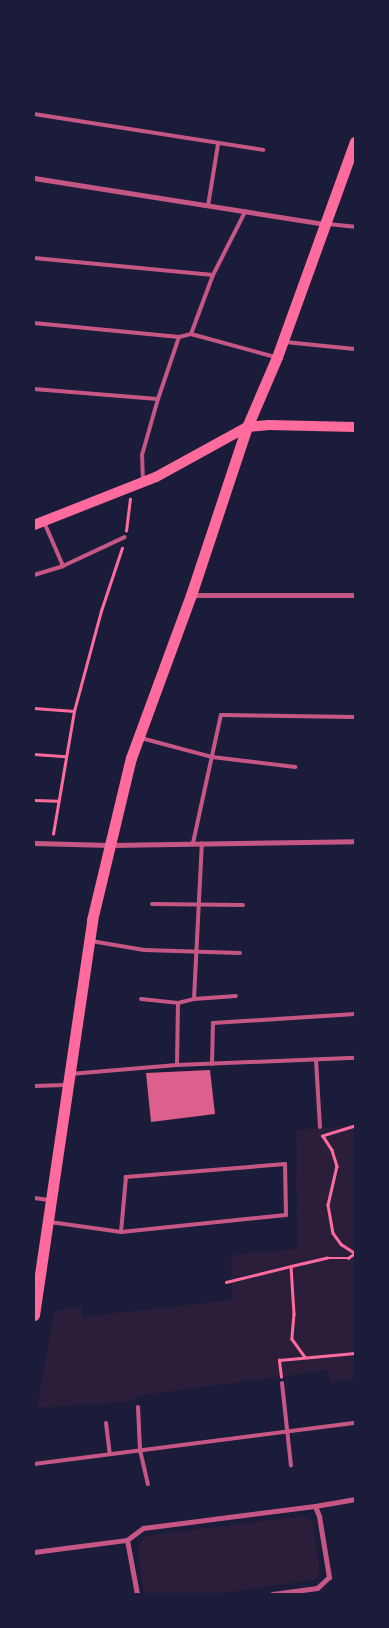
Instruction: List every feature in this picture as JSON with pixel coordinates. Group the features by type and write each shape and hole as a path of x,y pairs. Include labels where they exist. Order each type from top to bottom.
{"main road":[{"path":"34,1315 89,941 131,758 191,594 247,427 283,342 326,224 351,165 355,142"},
{"path":"38,523 143,482 247,427 269,425 355,427"}],"street":[{"path":"34,178 326,224"},
{"path":"191,594 355,596"},
{"path":"34,843 110,845 355,841"},
{"path":"34,1552 127,1540 143,1528 316,1506 355,1499"},
{"path":"272,1594 317,1588 329,1577 320,1516 316,1506"},
{"path":"127,1540 136,1594"}],"lane":[{"path":"34,114 263,150"},
{"path":"208,206 218,144"},
{"path":"191,334 213,275 244,212"},
{"path":"326,224 355,227"},
{"path":"34,258 213,275"},
{"path":"34,323 179,337 191,334 277,357"},
{"path":"143,482 142,455 179,337"},
{"path":"283,342 355,349"},
{"path":"34,388 158,399"},
{"path":"38,523 63,566"},
{"path":"34,575 63,566 125,537"},
{"path":"193,843 221,715 355,717"},
{"path":"139,737 212,757 295,767"},
{"path":"194,999 198,953 202,843"},
{"path":"152,904 243,904"},
{"path":"89,941 144,950 240,953"},
{"path":"141,999 178,1003 194,999 236,996"},
{"path":"176,1066 178,1003"},
{"path":"212,1064 213,1023 355,1014"},
{"path":"70,1074 176,1066 355,1058"},
{"path":"316,1060 320,1127"},
{"path":"34,1086 68,1085"},
{"path":"48,1222 121,1232 286,1215 285,1164 126,1178 121,1232"},
{"path":"34,1198 51,1201"},
{"path":"282,1383 291,1466"},
{"path":"138,1407 140,1450 148,1484"},
{"path":"106,1423 110,1454"},
{"path":"34,1464 355,1423"}],"path":[{"path":"51,843 74,712 101,611 125,537 130,503 130,487"},
{"path":"34,708 74,712"},
{"path":"34,754 65,756"},
{"path":"34,800 58,801"},
{"path":"226,1282 327,1258 348,1258 355,1253 341,1244 333,1233 328,1205 337,1166 332,1150 322,1136 355,1126"},
{"path":"291,1266 294,1314 292,1339 305,1357"},
{"path":"282,1383 279,1360 355,1352"}],"shaded area":[{"path":"355,1125 355,1379 330,1383 328,1370 137,1396 134,1401 37,1408 54,1311 82,1307 82,1317 232,1300 231,1255 297,1249 296,1130"},
{"path":"304,1516 313,1522 320,1572 314,1580 215,1594 144,1594 138,1549 144,1536"}],"building":[{"path":"210,1070 215,1114 151,1122 146,1073"}]}
